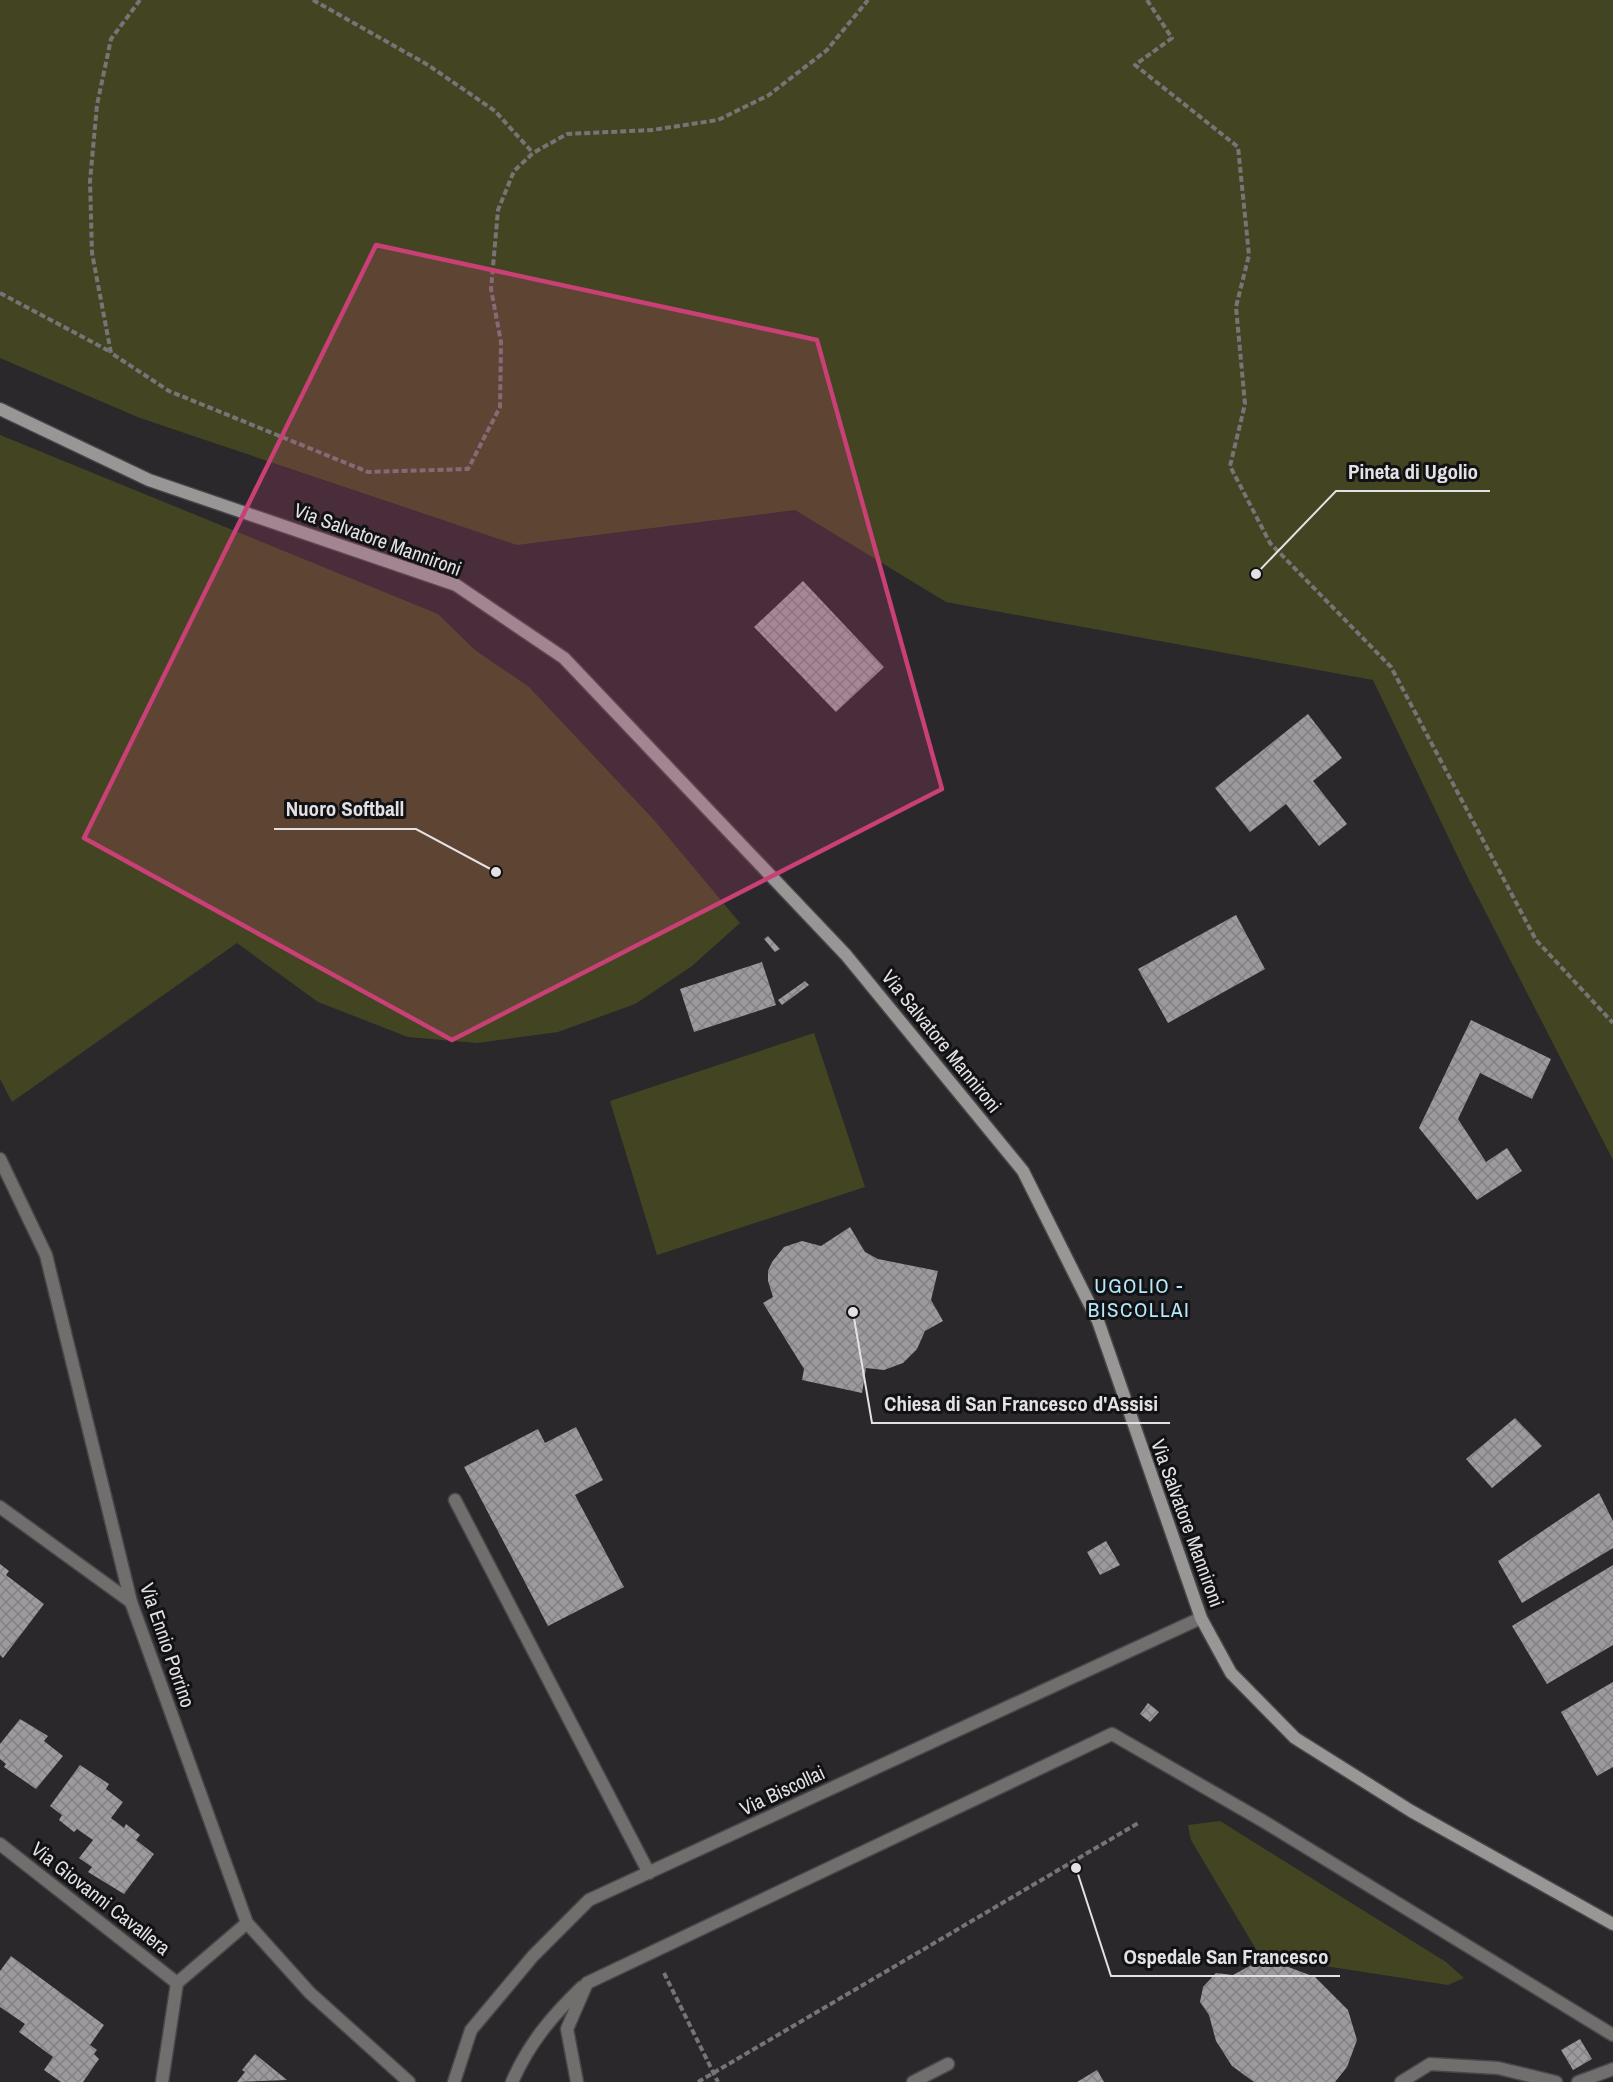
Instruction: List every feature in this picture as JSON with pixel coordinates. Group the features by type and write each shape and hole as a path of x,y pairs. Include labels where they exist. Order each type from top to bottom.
{"street":[{"name":"Via Salvatore Mannironi","path":"0,409 149,480 456,585 564,658 846,956 1023,1172 1098,1321 1201,1618 1231,1673 1295,1738 1411,1811 1613,1924"},
{"name":"Via Ennio Porrino","path":"0,1159 46,1255 131,1602 247,1923 310,1993 409,2082"},
{"path":"455,1500 649,1873"},
{"path":"0,1507 131,1602"},
{"name":"Via Biscollai","path":"454,2082 471,2030 533,1956 590,1900 1201,1618"},
{"path":"512,2082 524,2055 550,2018 587,1983 1112,1734 1273,1827 1613,2035"},
{"name":"Via Giovanni Cavallera","path":"0,1844 177,1983"},
{"path":"162,2082 177,1983 247,1923"},
{"path":"577,2082 567,2029 587,1983"},
{"path":"913,2082 948,2064"},
{"path":"1401,2082 1430,2064 1498,2068 1556,2082"},
{"path":"1578,2082 1613,2069"}],"path":[{"path":"111,352 92,254 90,181 97,105 111,39 140,0"},
{"path":"313,0 428,65 495,111 533,153"},
{"path":"0,293 111,352 169,392 368,472 468,469 500,407 501,342 490,289 498,210 514,171 533,153 567,134 652,130 718,120 769,95 827,51 868,0"},
{"path":"1147,0 1172,38 1135,65 1238,147 1248,255 1236,307 1245,404 1230,466 1270,543 1391,667 1536,940 1613,1023"},
{"path":"698,2082 1140,1822"},
{"path":"654,1951 718,2082"}],"highlighted area":[{"path":"376,245 817,340 942,789 452,1040 84,838"}],"green space":[{"path":"0,0 1613,0 1613,1160 1467,876 1373,680 946,602 795,510 517,545 140,418 0,358"},
{"path":"0,435 438,614 475,650 529,687 654,820 740,923 692,966 635,1004 558,1032 477,1043 408,1037 318,1002 237,943 12,1102 0,1079"},
{"path":"814,1033 865,1187 657,1255 610,1101"},
{"path":"1220,1821 1446,1962 1464,1978 1448,1985 1260,1956 1191,1840 1188,1825"}],"building":[{"path":"803,581 884,667 836,712 754,627"},
{"path":"1308,714 1342,758 1313,781 1347,824 1319,846 1286,804 1250,832 1215,788"},
{"path":"1236,915 1265,969 1168,1023 1138,969"},
{"path":"768,936 780,949 775,952 764,939"},
{"path":"762,962 776,1005 694,1032 680,989"},
{"path":"805,981 809,985 782,1005 778,1000"},
{"path":"1471,1020 1551,1059 1532,1099 1480,1073 1458,1119 1486,1162 1507,1148 1522,1171 1477,1200 1419,1128"},
{"path":"850,1227 865,1252 878,1259 938,1271 931,1300 943,1321 925,1331 917,1349 903,1363 884,1370 866,1368 862,1393 802,1380 804,1369 763,1303 773,1297 768,1281 768,1271 784,1247 802,1241 821,1246"},
{"path":"1515,1418 1542,1446 1492,1488 1466,1459"},
{"path":"576,1427 603,1480 575,1495 624,1587 548,1626 464,1467 538,1429 545,1443"},
{"path":"1599,1493 1613,1521 1613,1548 1522,1603 1498,1561"},
{"path":"1106,1541 1120,1565 1100,1575 1087,1552"},
{"path":"0,1564 9,1571 6,1575 44,1604 3,1658 0,1655"},
{"path":"1613,1565 1613,1645 1547,1684 1512,1626"},
{"path":"1613,1682 1613,1767 1597,1776 1561,1712"},
{"path":"1148,1703 1159,1712 1150,1722 1140,1714"},
{"path":"20,1719 48,1736 44,1741 63,1756 36,1789 4,1767 6,1764 0,1759 0,1744"},
{"path":"80,1765 109,1784 106,1789 123,1802 111,1818 124,1828 126,1824 140,1835 136,1840 154,1854 124,1894 88,1872 92,1867 79,1858 93,1840 77,1829 74,1832 59,1820 62,1815 50,1806"},
{"path":"11,1956 104,2025 90,2045 97,2050 94,2054 99,2059 83,2082 61,2082 44,2070 53,2057 19,2032 25,2024 0,2007 0,1971"},
{"path":"1255,1963 1283,1965 1315,1977 1348,2010 1357,2040 1347,2067 1335,2082 1254,2082 1232,2066 1216,2041 1209,2015 1200,2002 1203,1987 1216,1973 1233,1975"},
{"path":"1580,2039 1592,2059 1573,2070 1561,2050"},
{"path":"255,2054 287,2080 237,2082 245,2072 242,2070"},
{"path":"1097,2070 1104,2082 1077,2082"}],"place":[{"name":"Pineta di Ugolio","path":"1256,574"},
{"name":"Nuoro Softball","path":"496,872"},
{"name":"Chiesa di San Francesco d'Assisi","path":"853,1312"},
{"name":"Ospedale San Francesco","path":"1076,1868"}],"district":[{"name":"UGOLIO - BISCOLLAI","path":"1139,1297"}]}
